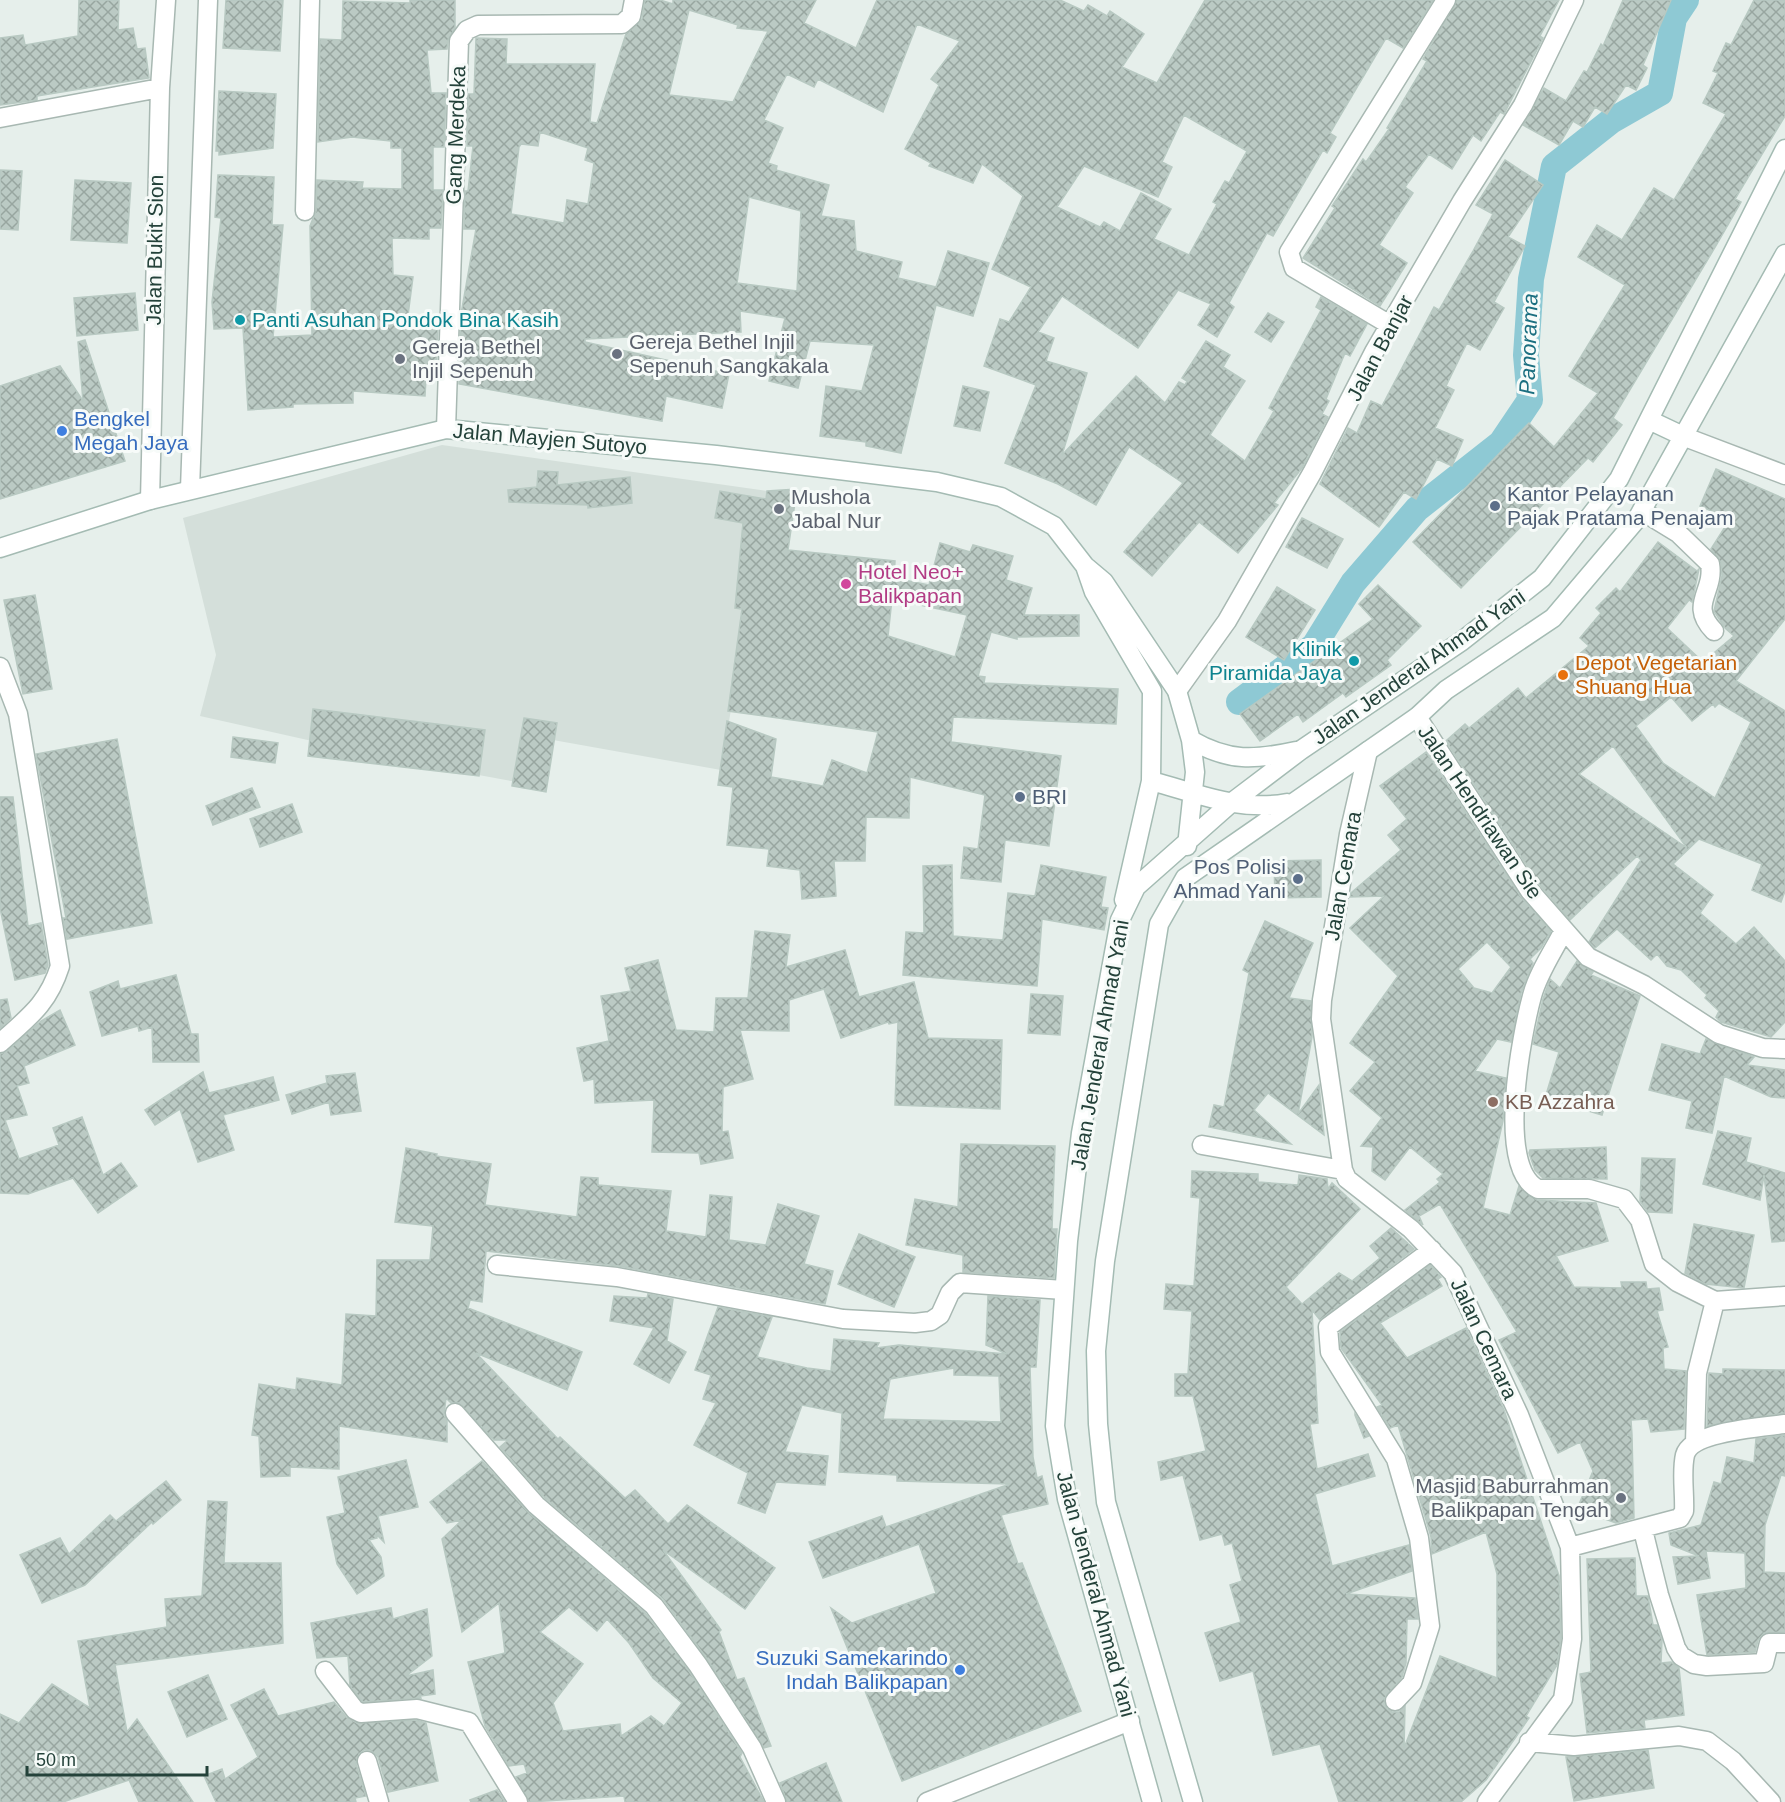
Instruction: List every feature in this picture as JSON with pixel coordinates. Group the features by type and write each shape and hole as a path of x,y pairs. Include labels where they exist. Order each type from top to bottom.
{"street":[{"name":"Jalan Bukit Sion","path":"150,500 160,88 166,0"},
{"path":"190,489 208,0"},
{"path":"305,211 310,0"},
{"name":"Gang Merdeka","path":"446,429 459,41 467,30 478,25 622,24 632,16 634,0"},
{"path":"1389,325 1294,268 1289,252 1446,0"},
{"name":"Jalan Banjar","path":"1177,691 1227,621 1312,473 1389,325 1462,201 1523,105 1574,0"},
{"path":"0,118 160,88"},
{"name":"Jalan Jenderal Ahmad Yani","path":"1152,1802 1067,1499 1055,1426 1064,1290 1081,1133 1120,920 1136,887 1231,803 1301,750 1462,641 1542,578 1619,479 1785,149"},
{"name":"Jalan Jenderal Ahmad Yani","path":"1193,1802 1106,1502 1098,1424 1096,1351 1105,1261 1159,924 1185,878 1417,717 1446,690 1553,618 1642,511 1783,263"},
{"path":"1649,420 1785,475"},
{"name":"Jalan Mayjen Sutoyo","path":"0,548 190,489 446,429 716,455 937,482 1001,497 1054,526 1085,566 1104,582 1177,691 1191,740 1195,772 1185,878"},
{"path":"1642,511 1678,533 1710,564 1709,584 1702,609 1707,623 1714,631"},
{"name":"Jalan Mayjen Sutoyo","path":"1085,566 1094,592 1152,691 1151,781 1120,920"},
{"path":"0,667 18,714 60,966 53,989 40,1008 0,1042"},
{"name":"Jalan Hendriawan Sie","path":"1417,717 1530,891 1588,957 1644,985 1719,1034 1763,1048 1785,1049"},
{"path":"1191,740 1213,753 1238,758 1268,757 1301,750"},
{"name":"Jalan Cemara","path":"1368,751 1349,834 1321,1009 1343,1170 1347,1179 1411,1229 1454,1272 1519,1415 1570,1547 1572,1639 1563,1699 1529,1742 1487,1802"},
{"path":"1151,781 1231,803 1263,807 1290,803"},
{"path":"1564,930 1532,994 1515,1085 1513,1127 1521,1170 1532,1186 1538,1189 1589,1189 1624,1200 1640,1220 1654,1264 1677,1281 1715,1302 1785,1296"},
{"path":"1202,1145 1343,1170"},
{"path":"1395,1701 1412,1683 1430,1626 1419,1538 1396,1459 1330,1352 1328,1327 1431,1250"},
{"path":"497,1264 617,1277 843,1319 915,1323 931,1321 940,1315 950,1293 960,1283 1064,1290"},
{"path":"1695,1442 1697,1373 1715,1302"},
{"path":"455,1413 536,1505 654,1606 698,1665 752,1748 776,1802"},
{"path":"1570,1547 1643,1530 1683,1515 1685,1456 1695,1442 1710,1436 1785,1424"},
{"path":"1643,1530 1659,1595 1676,1648 1681,1656 1694,1664 1707,1666 1764,1663 1769,1643 1785,1643"},
{"path":"325,1671 355,1710 361,1713 417,1709 469,1722 518,1802"},
{"path":"927,1802 1130,1721"},
{"path":"1529,1742 1574,1746 1678,1736 1707,1741 1733,1761 1771,1802"},
{"path":"367,1761 379,1802"}],"shaded area":[{"path":"442,445 767,491 721,770 553,740 544,787 397,760 200,716 216,655 183,518"}],"building":[{"path":"79,0 119,0 118,30 133,28 137,49 145,48 149,78 37,96 37,100 0,105 0,38 23,35 25,45 78,36"},
{"path":"226,0 283,0 280,51 223,48"},
{"path":"410,0 455,0 455,28 448,40 447,49 427,50 431,93 446,93 444,147 433,147 433,190 443,190 441,228 429,228 429,239 392,238 393,275 413,277 407,323 438,325 436,380 426,378 425,396 353,391 353,403 293,404 293,407 248,410 243,328 214,329 212,302 221,218 215,217 218,175 274,177 272,225 283,225 273,337 312,335 310,226 316,211 317,180 363,182 362,188 402,189 402,148 391,148 391,141 352,137 318,142 320,39 342,40 343,1 410,3"},
{"path":"645,0 660,0 673,4 673,0 816,0 804,23 856,48 877,0 1060,0 1084,11 1088,5 1107,16 1110,11 1144,34 1122,67 1157,83 1205,0 1433,0 1403,48 1386,38 1330,133 1336,137 1327,153 1323,150 1273,236 1267,233 1229,303 1234,307 1217,337 1198,325 1211,304 1178,290 1138,348 1062,296 1038,332 1054,338 1046,361 1087,373 1062,455 1136,376 1165,403 1179,382 1185,385 1187,381 1182,378 1206,341 1230,355 1223,367 1245,381 1210,435 1245,461 1274,411 1269,408 1321,310 1316,307 1321,297 1367,324 1350,356 1345,353 1326,399 1329,401 1322,414 1328,417 1302,468 1274,503 1278,505 1238,553 1199,522 1152,576 1124,552 1183,483 1129,447 1096,505 1058,484 1005,463 1036,385 984,366 1000,319 1009,322 1031,287 992,269 1023,196 982,164 973,183 929,166 931,163 905,149 939,85 931,79 960,41 917,24 883,112 818,79 814,87 787,74 764,120 783,128 768,163 777,166 776,170 829,185 821,216 854,221 856,251 902,262 898,278 936,287 948,251 989,263 973,316 936,305 901,453 866,446 866,442 820,436 826,386 862,391 874,345 810,341 798,388 769,381 785,318 740,311 741,332 585,339 585,342 729,374 722,408 666,396 662,421 459,384 461,314 476,229 464,229 465,191 468,191 473,146 467,146 468,94 474,94 476,38 507,39 506,64 595,64 590,122 597,123 626,34 642,19","holes":["689,10 738,25 737,28 768,31 733,102 669,95","1184,115 1247,151 1229,183 1225,181 1213,202 1217,204 1189,255 1154,239 1171,209 1141,193 1120,231 1104,222 1100,227 1057,207 1084,166 1158,197 1172,167 1162,162","540,132 588,148 585,160 594,163 588,204 567,200 564,223 511,214 519,147 521,144 538,146","749,197 801,211 797,291 737,283"]},
{"path":"1457,0 1559,0 1540,36 1543,38 1504,114 1500,112 1481,141 1473,135 1452,169 1429,154 1405,187 1413,193 1379,245 1407,263 1380,306 1303,258 1335,208 1332,206 1363,159 1366,162 1389,129 1387,128 1427,61 1423,59"},
{"path":"1623,0 1671,0 1643,65 1647,68 1636,90 1626,85 1607,114 1595,107 1583,127 1573,121 1559,145 1523,125 1544,88 1566,101 1584,71 1587,72 1601,44 1603,46"},
{"path":"1754,0 1785,0 1785,116 1735,199 1741,202 1613,418 1622,425 1593,462 1588,458 1461,588 1413,542 1529,423 1554,447 1598,393 1569,376 1625,285 1578,257 1597,225 1622,240 1654,188 1674,200 1726,114 1703,103 1718,73 1713,71 1726,43 1731,45"},
{"path":"219,91 276,94 273,148 219,155 219,151 216,151"},
{"path":"1505,160 1543,185 1508,237 1525,246 1494,302 1504,308 1480,350 1467,343 1446,386 1454,390 1435,428 1463,440 1452,466 1437,459 1416,499 1404,492 1379,527 1320,484 1348,428 1357,433 1371,401 1382,406 1434,307 1439,310 1473,251 1493,214 1476,205"},
{"path":"0,170 22,171 18,230 0,229"},
{"path":"75,180 131,183 127,243 71,240"},
{"path":"135,293 138,330 77,336 74,298"},
{"path":"1268,313 1284,322 1271,342 1255,332"},
{"name":"Bengkel Megah Jaya","path":"85,340 125,461 0,499 0,386 60,366 83,401 78,342"},
{"path":"963,386 989,392 980,431 954,426"},
{"path":"1716,469 1785,499 1785,619 1736,681 1785,711 1785,891 1781,902 1752,890 1762,864 1699,839 1673,864 1713,895 1700,913 1736,944 1754,927 1785,961 1785,1022 1771,1037 1721,1022 1716,1017 1719,1011 1705,998 1707,995 1681,970 1667,966 1657,954 1651,960 1617,929 1595,948 1589,942 1641,860 1637,856 1570,920 1539,884 1446,741 1465,724 1469,728 1518,688 1526,698 1589,646 1580,638 1601,613 1596,608 1616,588 1620,592 1658,542 1697,571 1699,569 1692,602 1689,600 1667,628 1703,662 1734,636 1725,628 1714,611 1722,576 1721,563 1711,549 1730,519 1700,506","holes":["1671,697 1692,721 1713,704 1715,707 1719,703 1751,722 1715,798 1663,763 1636,726","1613,746 1687,848 1579,774"]},
{"path":"538,471 558,472 557,485 630,477 632,503 588,508 588,505 509,502 508,490 537,487"},
{"path":"797,489 788,550 895,561 894,578 929,585 940,543 970,552 973,545 1013,556 1006,580 1032,588 1024,615 1079,615 1079,636 1017,637 1017,639 991,632 978,676 985,677 984,683 1118,689 1116,724 953,717 951,742 1061,756 1049,846 1005,840 1001,882 961,878 964,847 978,849 985,795 910,777 909,818 866,817 865,861 834,861 836,896 802,899 800,870 767,866 769,849 727,845 733,787 718,785 727,721 776,739 771,777 823,786 832,760 867,773 878,732 728,711 742,609 735,608 743,523 715,518 720,491 766,499 767,491","holes":["892,599 967,615 955,657 888,636"]},
{"path":"1302,518 1343,539 1327,568 1286,547"},
{"path":"1378,585 1421,626 1387,660 1391,665 1346,697 1343,693 1303,722 1298,714 1260,741 1240,714 1373,619 1359,604"},
{"path":"1277,587 1315,610 1284,660 1246,637"},
{"path":"35,595 52,689 23,694 4,600"},
{"path":"313,709 485,730 479,776 308,756"},
{"path":"524,718 557,723 546,792 512,786"},
{"path":"233,737 278,743 275,763 231,757"},
{"path":"117,739 152,923 67,939 63,918 66,918 36,754"},
{"path":"1426,752 1521,897 1551,931 1541,948 1530,959 1533,963 1521,993 1511,1042 1497,1039 1475,1071 1506,1078 1503,1121 1483,1208 1510,1215 1519,1186 1537,1200 1596,1203 1608,1241 1556,1256 1574,1287 1622,1288 1621,1282 1646,1282 1647,1289 1659,1288 1663,1310 1657,1311 1668,1347 1663,1348 1664,1369 1686,1371 1684,1429 1651,1432 1648,1419 1631,1420 1632,1435 1627,1435 1632,1436 1634,1518 1616,1523 1577,1509 1593,1471 1580,1442 1558,1453 1499,1340 1517,1332 1440,1204 1419,1216 1423,1225 1405,1210 1440,1182 1437,1179 1443,1174 1410,1147 1385,1180 1372,1171 1373,1147 1361,1146 1382,1118 1350,1091 1375,1062 1350,1043 1398,976 1350,928 1384,896 1350,897 1351,893 1401,850 1388,835 1407,819 1380,786","holes":["1487,942 1511,967 1492,993 1474,988 1458,969"]},
{"path":"252,788 260,807 213,825 206,806"},
{"path":"0,797 13,797 28,926 41,923 48,965 45,973 15,980 0,908"},
{"path":"292,804 302,832 260,847 250,819"},
{"name":"Pos Polisi Ahmad Yani","path":"1321,860 1321,897 1275,898 1274,861"},
{"path":"952,865 953,936 1003,940 1008,893 1035,896 1041,865 1106,877 1101,907 1108,908 1104,930 1042,919 1037,986 903,975 906,932 924,933 923,866"},
{"path":"1265,921 1313,943 1289,998 1311,1001 1312,1037 1298,1114 1319,1085 1324,1135 1268,1093 1254,1110 1291,1144 1209,1127 1214,1105 1224,1107 1249,973 1243,970"},
{"path":"755,931 790,935 786,967 845,950 859,997 914,982 928,1038 1002,1040 1000,1109 895,1105 898,1022 889,1024 888,1022 841,1038 824,989 789,1000 789,1031 740,1030 753,1079 723,1087 722,1132 728,1131 733,1158 701,1164 699,1153 652,1152 654,1100 595,1103 594,1079 584,1081 577,1048 609,1041 601,996 631,991 625,968 658,960 676,1030 714,1032 716,998 748,998"},
{"path":"1577,961 1593,972 1591,975 1640,996 1602,1115 1545,1098 1559,1052 1533,1044 1550,979 1560,988"},
{"path":"176,975 191,1034 198,1034 199,1062 153,1062 152,1027 139,1031 138,1026 102,1036 90,992 118,981 120,989"},
{"path":"1031,994 1063,996 1060,1035 1028,1033"},
{"path":"7,999 11,1018 0,1028 0,1000"},
{"path":"60,1010 75,1045 24,1066 29,1083 17,1086 27,1115 5,1120 19,1159 59,1145 53,1128 82,1117 103,1175 121,1163 137,1186 98,1213 73,1178 28,1194 0,1193 0,1054 7,1051 41,1021"},
{"path":"1706,1039 1754,1057 1747,1065 1785,1070 1785,1098 1771,1097 1724,1076 1712,1133 1686,1128 1692,1101 1649,1090 1662,1044 1700,1054"},
{"path":"203,1072 209,1093 273,1077 279,1100 223,1115 234,1150 198,1162 180,1109 155,1125 145,1110"},
{"path":"355,1073 361,1111 331,1115 329,1102 292,1114 286,1095 327,1083 326,1076"},
{"path":"1718,1131 1751,1138 1746,1162 1785,1173 1785,1241 1772,1242 1764,1175 1760,1200 1703,1184"},
{"path":"961,1144 1055,1146 1052,1229 1057,1229 1054,1278 963,1272 963,1255 906,1245 915,1199 958,1207"},
{"path":"1606,1147 1607,1179 1543,1178 1535,1170 1529,1153 1530,1150"},
{"path":"406,1148 437,1154 436,1156 491,1164 485,1205 577,1217 581,1177 598,1178 598,1185 671,1191 666,1231 706,1237 710,1195 732,1197 729,1240 766,1245 778,1204 819,1216 804,1264 833,1271 825,1304 619,1266 486,1251 482,1302 470,1300 468,1308 582,1352 567,1390 476,1353 558,1439 560,1437 625,1498 635,1490 668,1524 687,1505 775,1568 745,1609 663,1550 721,1630 719,1632 737,1680 744,1678 771,1746 764,1748 707,1659 663,1599 544,1497 500,1447 508,1440 494,1440 459,1403 451,1403 446,1398 444,1415 447,1421 447,1442 339,1426 339,1469 290,1467 290,1476 261,1477 259,1436 252,1435 259,1384 296,1390 297,1378 342,1385 346,1314 376,1316 377,1260 430,1260 433,1226 395,1222"},
{"path":"1642,1158 1675,1159 1672,1213 1648,1212 1640,1201"},
{"path":"1192,1171 1258,1174 1258,1182 1298,1185 1299,1175 1327,1179 1328,1189 1332,1183 1360,1209 1286,1287 1302,1304 1339,1273 1352,1281 1380,1258 1370,1246 1391,1228 1414,1249 1320,1320 1312,1310 1318,1423 1310,1424 1317,1469 1368,1454 1375,1476 1315,1494 1332,1566 1409,1545 1412,1571 1346,1594 1415,1598 1418,1619 1407,1619 1406,1663 1402,1677 1384,1699 1387,1709 1392,1712 1399,1712 1405,1706 1404,1748 1440,1656 1497,1678 1497,1574 1486,1532 1432,1554 1431,1537 1398,1425 1390,1428 1377,1407 1382,1405 1341,1348 1340,1332 1430,1265 1441,1277 1438,1279 1442,1286 1380,1323 1407,1358 1466,1328 1504,1410 1559,1576 1561,1638 1557,1665 1526,1716 1529,1718 1486,1780 1461,1802 1339,1802 1320,1744 1273,1755 1253,1671 1220,1681 1205,1633 1241,1622 1230,1585 1242,1581 1232,1543 1225,1545 1222,1534 1200,1540 1183,1475 1161,1480 1158,1462 1206,1451 1193,1396 1175,1396 1175,1374 1188,1374 1192,1311 1164,1309 1166,1284 1194,1286 1200,1198 1191,1197"},
{"path":"1694,1224 1754,1235 1744,1288 1705,1284 1685,1273"},
{"path":"859,1234 915,1257 894,1307 838,1284"},
{"path":"648,1294 673,1299 667,1341 686,1352 669,1383 634,1364 654,1328 610,1321 614,1296 647,1298"},
{"path":"988,1296 1040,1300 1036,1367 1030,1367 1033,1457 1037,1478 1042,1476 1048,1504 1001,1515 1018,1564 1022,1563 1081,1711 902,1781 831,1608 852,1623 936,1593 919,1544 823,1578 809,1542 882,1516 886,1527 1010,1484 897,1481 897,1475 839,1472 842,1413 802,1405 785,1452 828,1456 825,1485 776,1482 765,1513 738,1503 748,1473 694,1445 716,1403 703,1399 711,1375 695,1370 718,1307 772,1317 757,1357 807,1368 831,1371 834,1339 879,1343 876,1348 899,1345 1007,1354 986,1345","holes":["954,1368 954,1375 999,1376 1001,1422 883,1419 890,1379"]},
{"path":"1723,1369 1785,1370 1785,1413 1707,1426 1709,1373 1723,1374"},
{"path":"1355,1414 1369,1436 1364,1438"},
{"path":"1785,1435 1785,1476 1781,1475 1765,1525 1764,1572 1785,1573 1785,1632 1764,1633 1758,1640 1755,1652 1707,1655 1697,1595 1746,1588 1745,1553 1706,1551 1710,1578 1678,1584 1673,1557 1699,1556 1671,1545 1669,1533 1701,1525 1714,1482 1721,1484 1727,1457 1754,1463 1756,1439"},
{"path":"406,1460 418,1507 378,1516 384,1542 376,1534 377,1538 369,1540 381,1557 384,1576 357,1594 337,1564 327,1517 345,1513 338,1477"},
{"path":"482,1461 529,1513 646,1614 689,1671 742,1753 740,1757 764,1802 625,1802 624,1796 529,1802 516,1777 527,1773 524,1764 509,1766 485,1726 468,1662 505,1653 499,1603 462,1632 442,1539 462,1520 447,1523 430,1502","holes":["569,1607 597,1631 607,1619 629,1643 653,1678 682,1703 664,1726 651,1716 621,1736 620,1724 563,1731 553,1703 583,1664 540,1632"]},
{"path":"166,1481 181,1500 153,1524 152,1522 85,1585 42,1603 20,1555 60,1538 69,1554 110,1515 116,1521"},
{"path":"208,1501 227,1502 224,1563 281,1563 283,1643 115,1665 127,1732 137,1719 193,1802 139,1802 129,1780 63,1802 0,1802 0,1714 19,1723 52,1684 90,1708 78,1641 167,1627 165,1599 202,1596"},
{"path":"1635,1558 1636,1596 1648,1596 1653,1625 1657,1625 1662,1640 1661,1663 1671,1662 1679,1668 1684,1715 1644,1720 1645,1728 1587,1733 1580,1674 1591,1672 1587,1559"},
{"path":"391,1608 393,1619 427,1609 432,1656 406,1676 433,1670 435,1694 420,1696 421,1698 363,1702 350,1686 348,1656 317,1658 311,1623"},
{"path":"208,1675 227,1719 187,1737 168,1692"},
{"path":"264,1689 278,1716 334,1702 346,1717 357,1723 416,1720 426,1723 438,1781 388,1792 378,1757 370,1750 364,1750 359,1754 356,1764 366,1796 355,1798 356,1802 216,1802 204,1776 222,1769 225,1779 258,1757 231,1705"},
{"path":"1648,1750 1654,1788 1574,1801 1566,1757"},
{"path":"826,1763 842,1802 787,1802 780,1783"},
{"path":"497,1790 505,1802 471,1802 470,1800"}],"waterway":[{"name":"Panorama","path":"1239,702 1314,646 1353,583 1417,509 1501,443 1530,400 1526,355 1531,279 1554,166 1611,121 1660,93 1674,18 1686,0"}],"place":[{"name":"Panti Asuhan Pondok Bina Kasih","path":"240,320"},
{"name":"Gereja Bethel Injil Sepenuh Sangkakala","path":"617,354"},
{"name":"Gereja Bethel Injil Sepenuh","path":"400,359"},
{"name":"Bengkel Megah Jaya","path":"62,431"},
{"name":"Kantor Pelayanan Pajak Pratama Penajam","path":"1495,506"},
{"name":"Mushola Jabal Nur","path":"779,509"},
{"name":"Hotel Neo+ Balikpapan","path":"846,584"},
{"name":"Klinik Piramida Jaya","path":"1354,661"},
{"name":"Depot Vegetarian Shuang Hua","path":"1563,675"},
{"name":"BRI","path":"1020,797"},
{"name":"Pos Polisi Ahmad Yani","path":"1298,879"},
{"name":"KB Azzahra","path":"1493,1102"},
{"name":"Masjid Baburrahman Balikpapan Tengah","path":"1621,1498"},
{"name":"Suzuki Samekarindo Indah Balikpapan","path":"960,1670"}]}
